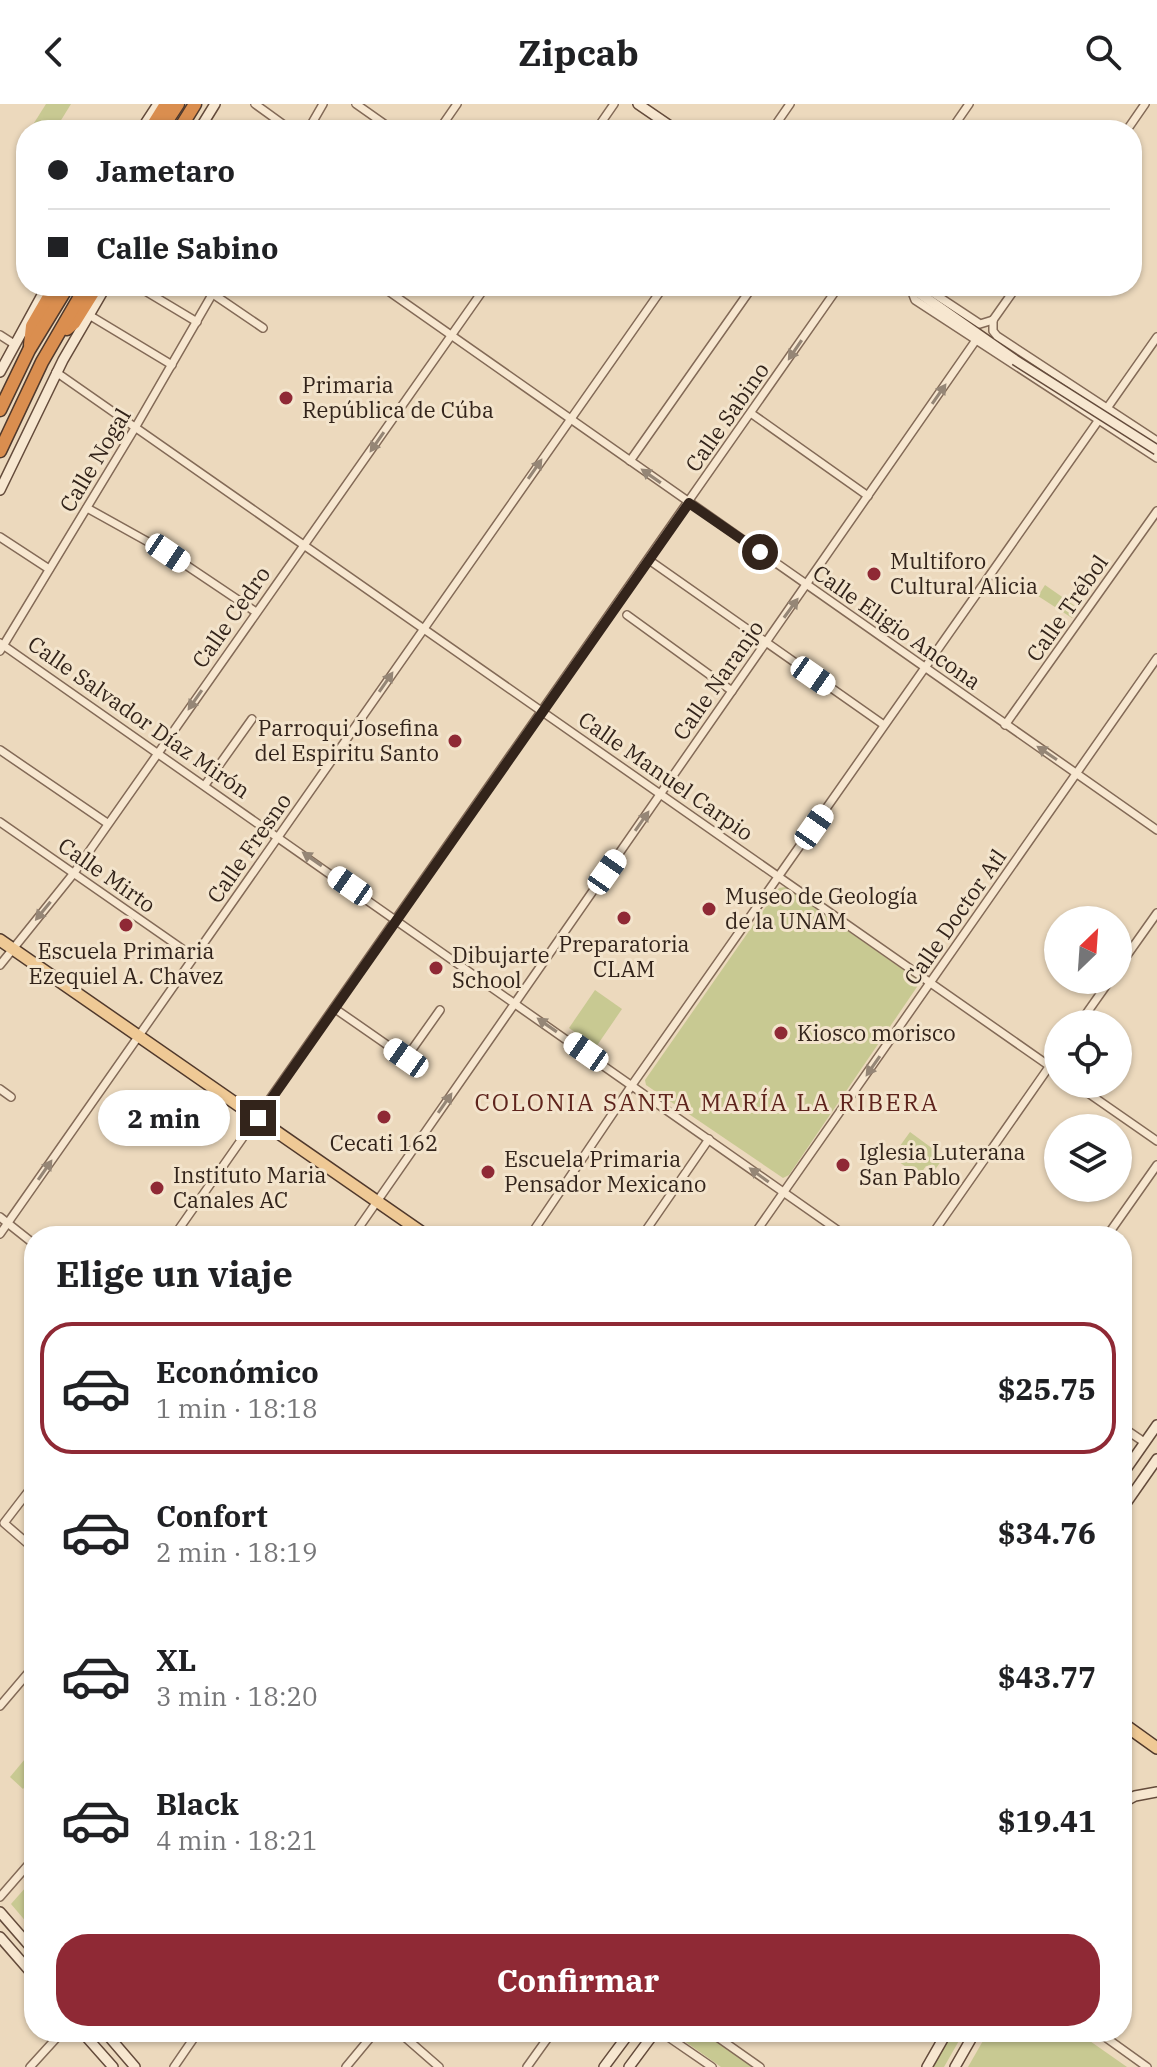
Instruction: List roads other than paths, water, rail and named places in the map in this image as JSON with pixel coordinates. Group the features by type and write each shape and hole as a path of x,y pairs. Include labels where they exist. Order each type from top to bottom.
{"highway":[{"path":"29,350 32,326 49,296"},
{"path":"0,410 29,350 62,296"},
{"path":"0,451 53,342 80,296"},
{"path":"53,342 74,323 91,296"}],"main road":[{"path":"638,104 661,120"},
{"path":"0,372 41,296"},
{"path":"0,490 56,372 100,296"},
{"path":"923,296 1015,360 1157,450"},
{"path":"0,940 412,1226"},
{"path":"1132,1460 1157,1425"},
{"path":"1132,1495 1157,1459"},
{"path":"1132,1730 1157,1748"},
{"path":"1132,1798 1157,1792"},
{"path":"0,1912 24,1940"},
{"path":"0,1937 24,1965"},
{"path":"91,2042 113,2067"},
{"path":"114,2042 135,2067"},
{"path":"604,2067 623,2042"},
{"path":"629,2067 650,2042"},
{"path":"927,2067 941,2042"},
{"path":"955,2067 969,2042"}],"street":[{"path":"255,104 277,120"},
{"path":"356,104 378,120"},
{"path":"154,296 197,322"},
{"name":"Calle Nogal","path":"1,646 87,508 212,296"},
{"path":"223,296 263,328"},
{"name":"Calle Eligio Ancona","path":"395,296 1157,830"},
{"name":"Calle Cedro","path":"0,965 74,873 479,296"},
{"name":"Calle Fresno","path":"0,1234 657,296"},
{"path":"630,461 746,296"},
{"name":"Calle Sabino","path":"181,1226 832,296"},
{"path":"913,296 1157,458"},
{"path":"938,296 980,324 993,320"},
{"path":"1010,296 993,320 993,331 997,336 1157,441"},
{"path":"89,315 172,365"},
{"path":"0,335 14,344"},
{"path":"537,1226 632,1085 1157,337"},
{"name":"Calle Naranjo","path":"360,1226 976,340"},
{"name":"Calle Manuel Carpio","path":"56,372 1044,1062"},
{"path":"752,414 868,496"},
{"path":"87,508 168,553 256,612"},
{"name":"Calle Trébol","path":"1005,725 1157,511"},
{"path":"0,537 49,569"},
{"path":"649,560 884,725"},
{"path":"627,615 732,691"},
{"name":"Calle Salvador Díaz Mirón","path":"1,646 397,919 832,1226"},
{"name":"Calle Doctor Atl","path":"760,1226 1157,658"},
{"path":"205,785 252,719"},
{"path":"0,750 107,823"},
{"name":"Calle Mirto","path":"0,822 194,957"},
{"path":"1132,948 1157,913"},
{"path":"334,1008 416,1065"},
{"path":"406,1058 440,1010"},
{"path":"938,1226 1044,1075"},
{"path":"0,1089 11,1097"},
{"path":"1095,1098 1157,1141"},
{"path":"649,1226 709,1139"},
{"path":"1114,1226 1157,1165"},
{"path":"0,1217 24,1236"},
{"path":"1132,1434 1144,1442"},
{"path":"24,1497 4,1523 24,1540"},
{"path":"0,1706 24,1678"},
{"path":"0,1897 24,1869"},
{"path":"30,2067 53,2042"},
{"path":"174,2067 191,2042"},
{"path":"346,2067 367,2042"},
{"path":"410,2042 439,2067"},
{"path":"527,2067 545,2042"},
{"path":"673,2042 712,2067"},
{"path":"724,2042 760,2067"},
{"path":"1112,2042 1147,2067"}],"place":[{"name":"Primaria República de Cúba","path":"286,398"},
{"name":"Multiforo Cultural Alicia","path":"874,574"},
{"name":"Parroqui Josefina del Espiritu Santo","path":"455,741"},
{"name":"Museo de Geología de la UNAM","path":"709,909"},
{"name":"Preparatoria CLAM","path":"624,918"},
{"name":"Escuela Primaria Ezequiel A. Chavez","path":"126,925"},
{"name":"Dibujarte School","path":"436,968"},
{"name":"Kiosco morisco","path":"781,1033"},
{"name":"Cecati 162","path":"384,1117"},
{"name":"Iglesia Luterana San Pablo","path":"843,1165"},
{"name":"Escuela Primaria Pensador Mexicano","path":"488,1172"},
{"name":"Instituto Maria Canales AC","path":"157,1188"}],"district":[{"name":"COLONIA SANTA MARÍA LA RIBERA","path":"707,1103"}]}
